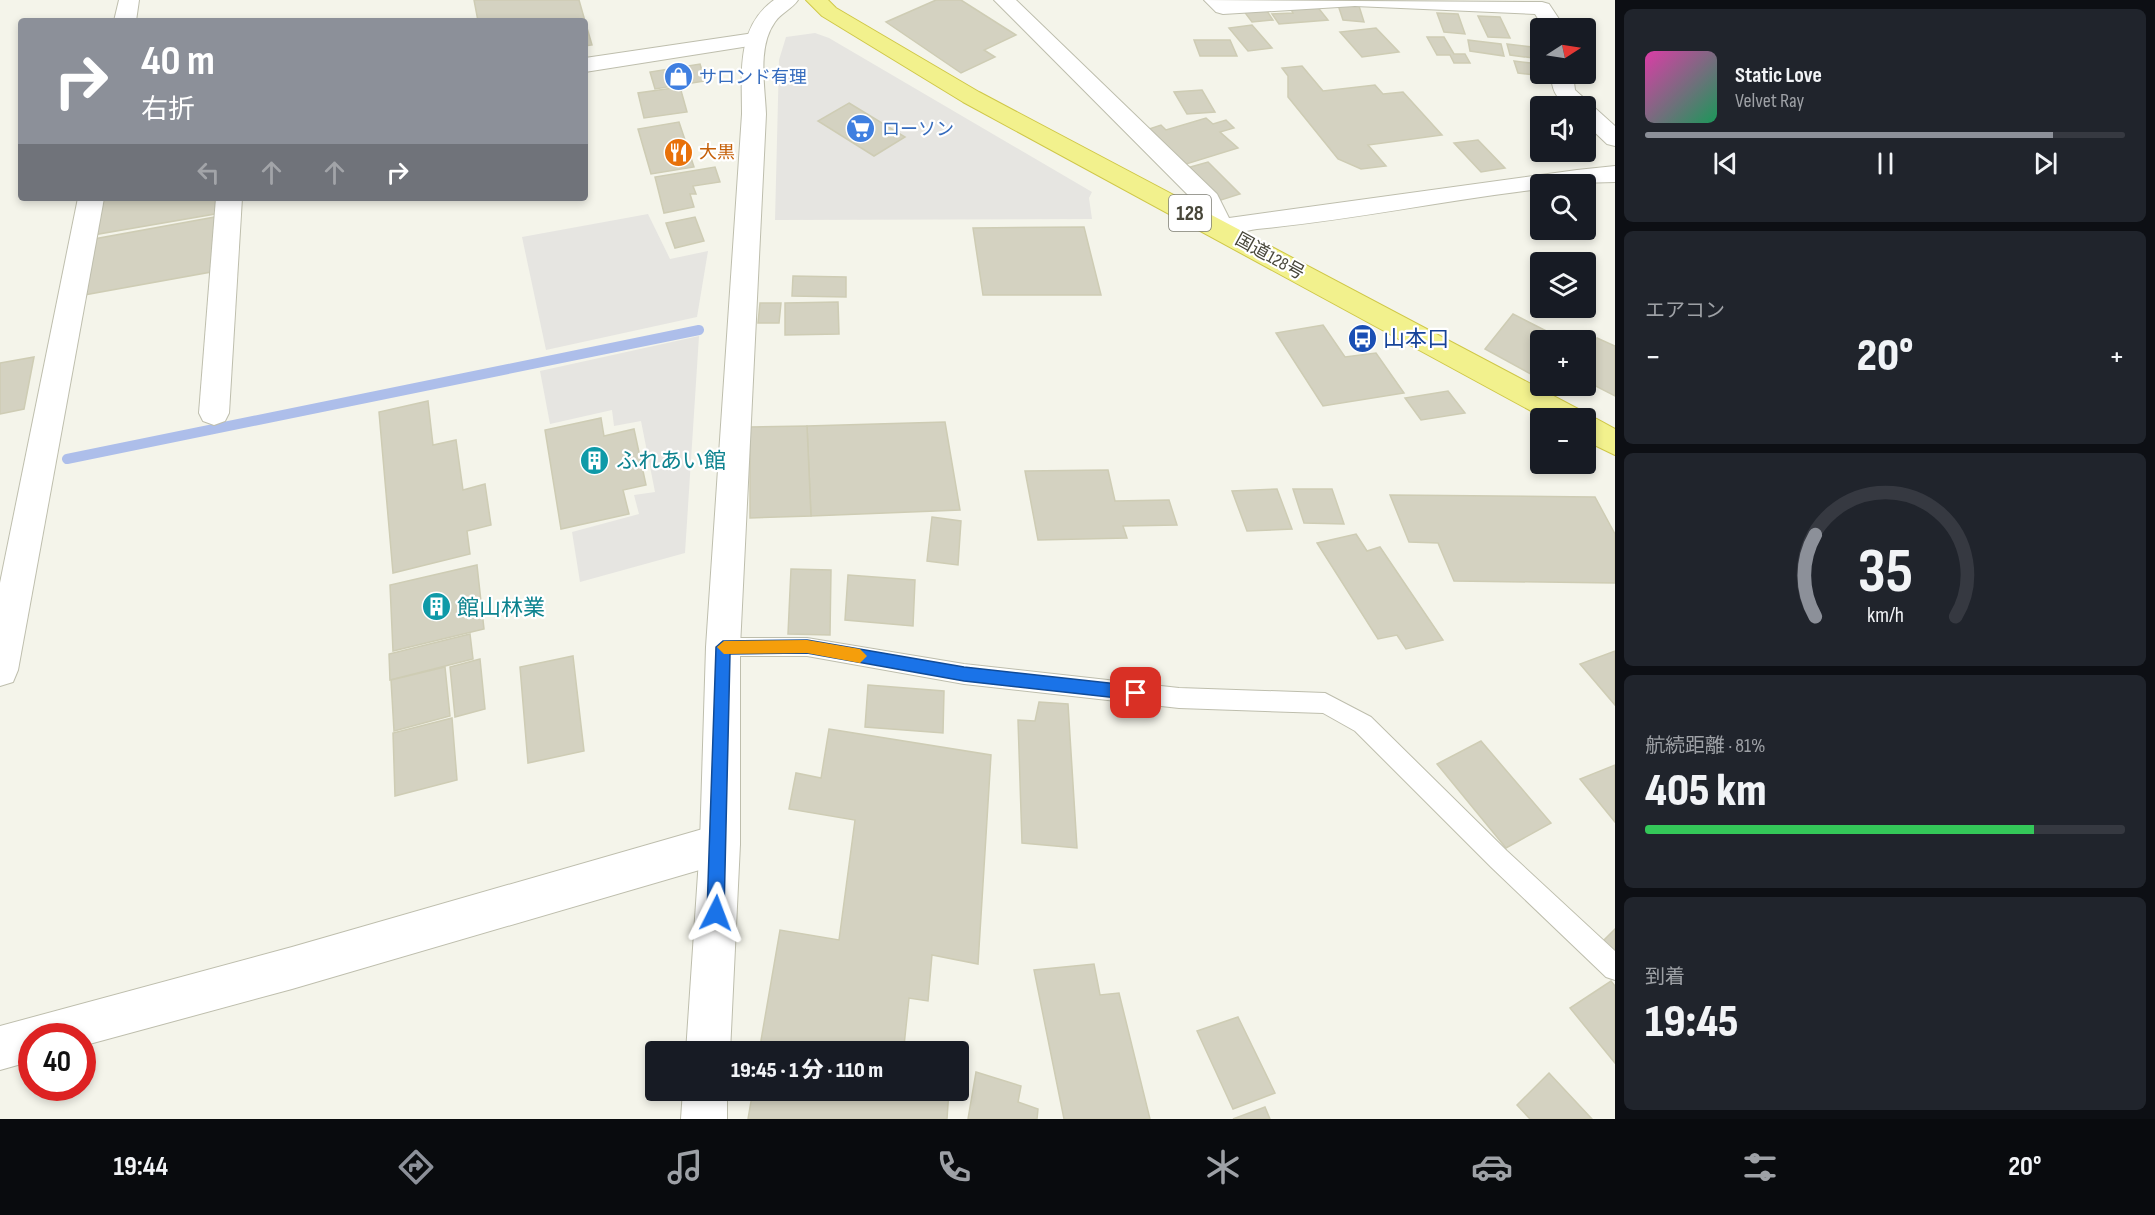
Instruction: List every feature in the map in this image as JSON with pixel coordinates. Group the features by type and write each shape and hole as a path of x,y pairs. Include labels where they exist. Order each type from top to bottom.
{"highway":[{"name":"国道128号","path":"816,0 829,12 971,97 1221,229 1551,408"},
{"path":"1596,433 1615,443"}],"street":[{"path":"126,18 129,0"},
{"path":"709,1041 720,844 723,647 754,114 754,39 764,19 775,7 788,0"},
{"path":"1004,0 1208,201 1221,229 1239,221 1306,217 1493,186 1615,174"},
{"path":"1214,0 1223,8 1355,0 1542,4 1549,18"},
{"path":"588,65 754,39"},
{"path":"1596,121 1615,139"},
{"path":"0,670 90,201"},
{"path":"214,413 230,201"},
{"path":"89,1023 292,968 720,844"},
{"path":"0,1048 18,1043"},
{"path":"704,1119 705,1101"}],"lane":[{"path":"723,647 807,647 964,674 1179,698 1325,704 1363,724 1499,859 1615,968"}],"shaded area":[{"path":"815,33 829,38 1092,192 1089,198 1092,219 775,220 779,60 786,37","holes":["849,103 904,137 874,156 819,121"]},
{"path":"648,214 670,259 708,251 697,317 546,350 522,237"},
{"path":"699,336 685,553 580,582 572,532 639,514 634,495 655,492 641,421 614,426 612,410 550,424 540,371"}],"building":[{"path":"474,0 579,0 584,18 477,18"},
{"path":"936,0 961,0 1016,35 984,50 995,57 961,73 886,22"},
{"path":"1316,5 1328,20 1279,24 1272,14 1293,13 1289,6"},
{"path":"1338,5 1359,6 1364,22 1343,20"},
{"path":"1265,8 1273,20 1252,22 1243,10"},
{"path":"1437,13 1458,14 1465,34 1444,32"},
{"path":"1478,16 1500,17 1510,38 1488,37"},
{"path":"1252,25 1272,48 1248,51 1229,28"},
{"path":"1376,28 1399,52 1362,57 1340,32"},
{"path":"588,31 592,45 588,46"},
{"path":"1427,37 1444,37 1454,54 1465,54 1470,63 1454,63 1450,55 1437,55"},
{"path":"1194,40 1230,40 1237,56 1200,56"},
{"path":"1468,40 1501,44 1504,56 1470,51"},
{"path":"1507,44 1530,47 1530,58 1510,55"},
{"path":"1514,61 1530,63 1530,74 1518,73"},
{"path":"700,64 705,81 655,89 650,72"},
{"path":"1302,66 1323,91 1375,85 1383,94 1403,92 1442,135 1368,145 1386,166 1361,169 1338,159 1288,97 1288,76 1282,68"},
{"path":"680,87 687,112 644,118 638,93"},
{"path":"1202,90 1215,112 1187,114 1174,92"},
{"name":"ローソン","path":"849,103 905,137 874,156 818,121"},
{"path":"1206,118 1213,124 1226,120 1234,128 1220,132 1238,148 1183,165 1146,130 1161,125 1166,130"},
{"path":"679,122 694,167 651,174 638,129"},
{"path":"1478,140 1505,168 1481,172 1454,143"},
{"path":"1208,162 1240,194 1218,201 1187,168"},
{"path":"715,167 720,182 693,186 696,194 690,194 694,207 664,213 655,177"},
{"path":"99,201 217,201 215,214 93,235"},
{"path":"215,217 211,272 84,295 94,239"},
{"path":"695,217 704,241 675,248 666,223"},
{"path":"1084,227 1101,295 983,295 973,228"},
{"path":"793,276 846,277 846,297 792,296"},
{"path":"838,302 839,334 785,335 785,303"},
{"path":"760,303 781,303 779,323 758,323"},
{"path":"1513,314 1544,330 1530,330 1530,374 1485,349"},
{"path":"1323,325 1345,357 1376,353 1404,393 1323,406 1276,333"},
{"path":"1596,339 1615,346 1615,396 1596,386"},
{"path":"34,357 24,409 0,414 0,363"},
{"path":"1448,391 1465,413 1421,420 1405,398"},
{"path":"428,401 433,445 456,440 463,490 485,484 491,525 467,531 470,554 393,573 379,412"},
{"name":"ふれあい館","path":"601,418 604,436 634,429 646,485 623,490 629,514 561,529 545,430"},
{"path":"945,422 960,510 811,516 807,426"},
{"path":"807,426 811,516 750,518 750,427"},
{"path":"1108,470 1115,501 1169,500 1177,525 1123,526 1127,538 1038,540 1025,471"},
{"path":"1277,489 1292,529 1247,531 1232,491"},
{"path":"1293,489 1332,489 1344,524 1304,523"},
{"path":"1390,495 1595,497 1615,534 1615,583 1454,581 1438,543 1409,542"},
{"path":"932,517 961,521 958,565 927,561"},
{"path":"1356,534 1367,551 1380,547 1443,640 1406,649 1397,635 1378,639 1317,543"},
{"name":"館山林業","path":"477,565 484,629 393,651 390,585"},
{"path":"791,569 831,570 830,635 788,634"},
{"path":"848,575 915,580 913,626 845,620"},
{"path":"470,634 473,659 390,680 389,654"},
{"path":"1615,651 1615,705 1580,664"},
{"path":"573,656 584,751 528,763 520,667"},
{"path":"480,659 485,709 455,717 450,667"},
{"path":"445,667 450,716 394,731 391,680"},
{"path":"868,685 944,691 943,733 865,727"},
{"path":"1039,702 1068,704 1077,848 1022,843 1018,720 1035,721"},
{"path":"452,718 457,780 395,796 393,733"},
{"path":"829,729 991,755 978,964 932,955 928,1001 909,998 905,1041 761,1041 780,930 839,940 855,820 789,809 796,773 821,778"},
{"path":"1481,741 1551,823 1506,848 1437,764"},
{"path":"1615,765 1615,822 1580,779"},
{"path":"1615,929 1615,955 1601,943"},
{"path":"1094,964 1100,995 1119,993 1150,1119 1064,1119 1034,970"},
{"path":"1611,981 1615,986 1615,1063 1570,1008"},
{"path":"1238,1017 1275,1093 1233,1109 1197,1031"},
{"path":"976,1072 1021,1086 1018,1102 1038,1109 1037,1119 968,1119"},
{"path":"1549,1073 1592,1119 1530,1119 1517,1105"},
{"path":"751,1101 948,1101 947,1119 748,1119"},
{"path":"1265,1107 1270,1119 1233,1119"}],"waterway":[{"path":"67,459 699,330"}],"slow traffic":[{"path":"724,647 807,647 860,656"}],"place":[{"name":"サロンド有理","path":"678,77"},
{"name":"ローソン","path":"861,129"},
{"name":"大黒","path":"678,152"},
{"name":"山本口","path":"1362,338"},
{"name":"ふれあい館","path":"595,460"},
{"name":"館山林業","path":"436,607"}],"route":[{"path":"716,913 720,844 723,647 807,647 964,674 1136,693"}]}
